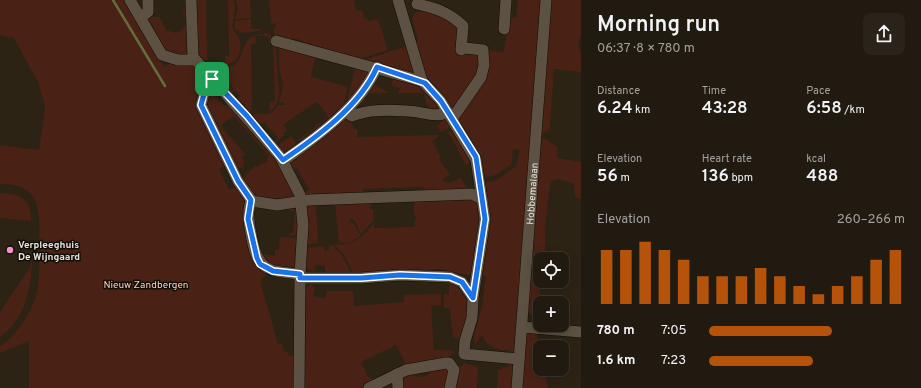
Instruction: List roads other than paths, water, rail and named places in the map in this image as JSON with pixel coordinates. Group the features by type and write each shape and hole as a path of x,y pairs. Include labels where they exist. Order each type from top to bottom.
{"street":[{"path":"130,0 162,55 178,60 195,60"},
{"path":"141,17 148,12 148,0"},
{"path":"191,0 192,44 195,60 247,116 283,160 297,187 301,201 303,225 300,276 299,388"},
{"path":"504,28 506,0"},
{"name":"Hobbemalaan","path":"517,388 546,0"},
{"path":"422,81 399,4 418,2 453,16 463,26 463,49 483,50 484,70 481,77 450,116"},
{"path":"276,41 377,67 422,81 431,89 476,157 485,212 484,228 473,298 472,318 465,341 464,354 519,359"},
{"path":"283,160 344,111 368,82 377,67"},
{"path":"212,79 207,83 201,105 238,181 251,200 257,203 277,205 301,201 472,194 482,199"},
{"path":"344,111 352,116 360,112 409,111 450,116"},
{"path":"251,200 248,219 257,258 260,264 273,271 300,276 361,278 400,275 450,277 462,282 473,298"},
{"path":"522,327 581,332"},
{"path":"368,388 406,370 449,363 454,370 450,388"},
{"path":"397,374 398,388"}],"waterway":[{"path":"113,0 165,86"}],"place":[{"name":"Verpleeghuis De Wijngaard","path":"10,250"}],"park label":[{"name":"Nieuw Zandbergen","path":"146,284"}]}
